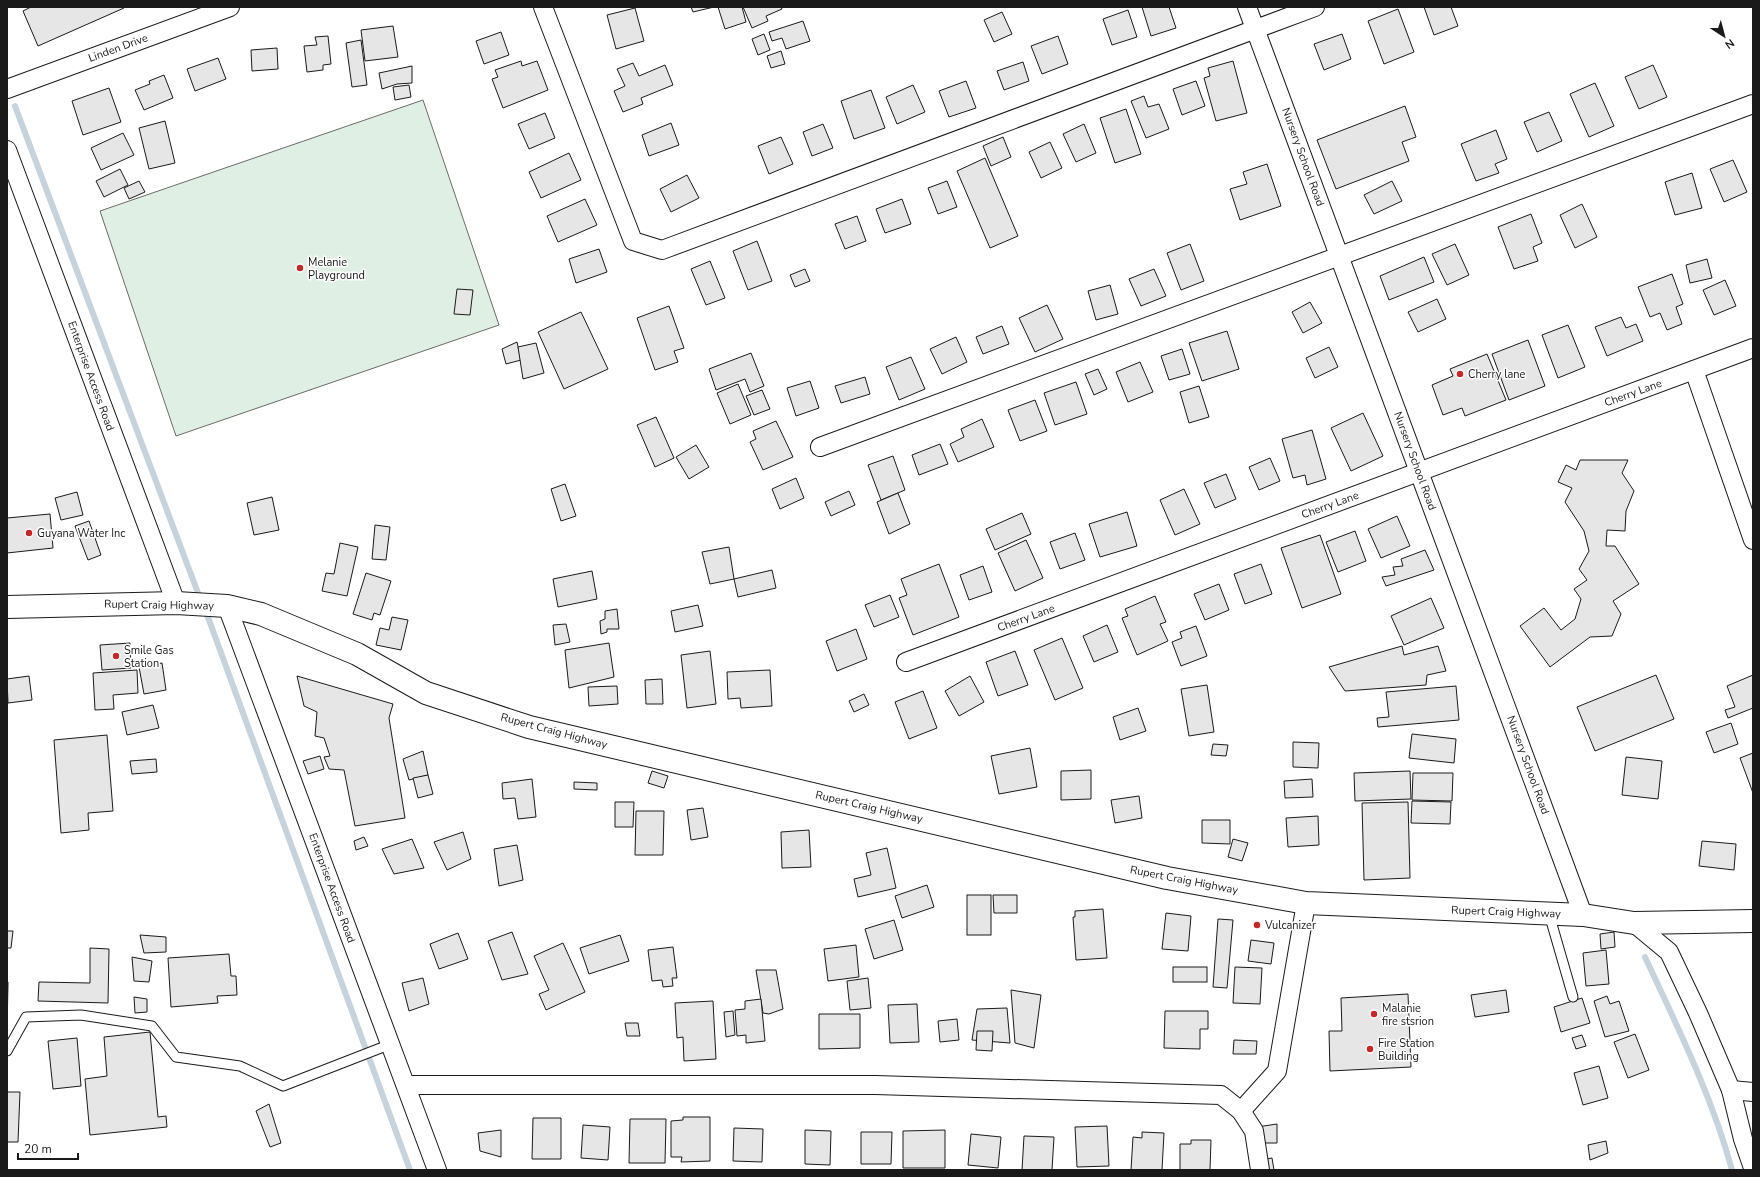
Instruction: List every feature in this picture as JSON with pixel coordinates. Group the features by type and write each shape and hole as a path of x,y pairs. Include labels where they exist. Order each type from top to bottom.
{"main road":[{"name":"Rupert Craig Highway","path":"7,607 176,603 227,606 261,614 357,654 426,693 529,726 1167,878 1306,903 1583,915 1634,922 1753,921"}],"street":[{"name":"Linden Drive","path":"7,89 230,7"},
{"path":"543,7 633,241 662,250 1315,7"},
{"name":"Nursery School Road","path":"1247,7 1583,915"},
{"path":"820,448 1753,104"},
{"name":"Enterprise Access Road","path":"7,150 176,603"},
{"name":"Cherry Lane","path":"906,662 1753,348"},
{"path":"1694,370 1753,540"},
{"name":"Enterprise Access Road","path":"227,606 437,1170"},
{"path":"1241,1110 1277,1072 1306,903"},
{"path":"1634,922 1669,952 1698,1013 1731,1090 1743,1139 1753,1168"},
{"path":"406,1085 883,1085 1221,1096 1241,1110 1254,1131 1260,1170"},
{"path":"1731,1090 1753,1092"}],"lane":[{"path":"1549,914 1573,997"},
{"path":"7,1051 26,1017 81,1015 152,1026 176,1057 240,1066 283,1086 391,1044"}],"green space":[{"name":"Melanie Playground","path":"423,100 499,325 176,436 100,211"}],"building":[{"path":"31,7 124,8 38,46 23,11"},
{"path":"691,7 714,7 693,12"},
{"path":"718,7 742,7 746,22 725,29"},
{"path":"743,7 781,7 782,9 766,16 768,21 752,28"},
{"path":"1142,7 1169,7 1176,28 1151,36"},
{"path":"1424,7 1451,7 1458,26 1434,35"},
{"path":"635,8 644,41 616,49 607,15"},
{"path":"1398,9 1414,52 1384,64 1368,21"},
{"path":"1128,10 1137,37 1112,45 1103,19"},
{"path":"1002,12 1012,34 994,42 984,20"},
{"path":"803,21 810,41 786,49 782,38 772,41 769,32"},
{"path":"393,26 398,57 365,61 361,30"},
{"path":"501,32 509,55 484,64 476,41"},
{"path":"764,34 770,50 758,55 752,39"},
{"path":"1342,34 1351,59 1324,70 1314,44"},
{"path":"328,36 331,64 323,65 323,70 307,72 304,46 317,45 315,37"},
{"path":"1058,36 1068,64 1042,74 1031,46"},
{"path":"361,40 367,85 352,87 346,43"},
{"path":"277,48 278,69 252,71 251,50"},
{"path":"781,51 785,64 771,68 767,56"},
{"path":"218,58 226,79 195,91 187,69"},
{"path":"521,61 522,66 537,61 548,90 503,108 492,79 498,77 495,70"},
{"path":"1233,61 1247,113 1216,121 1204,78 1210,76 1208,68"},
{"path":"1023,62 1029,81 1004,90 997,71"},
{"path":"633,63 639,76 665,65 673,85 641,98 643,104 623,112 614,91 625,86 617,69"},
{"path":"1653,65 1667,97 1639,109 1625,77"},
{"path":"412,66 412,83 397,84 382,89 379,73"},
{"path":"164,75 173,98 144,110 135,90 150,84 149,81"},
{"path":"966,81 976,108 949,117 939,91"},
{"path":"1196,81 1205,106 1182,115 1173,89"},
{"path":"1595,83 1614,126 1589,137 1570,94"},
{"path":"409,85 411,97 395,100 393,87"},
{"path":"913,85 925,112 897,124 886,97"},
{"path":"109,88 121,122 83,135 72,101"},
{"path":"871,90 885,128 854,139 841,101"},
{"path":"1144,96 1148,107 1159,104 1169,129 1146,138 1131,101"},
{"path":"1405,106 1416,137 1402,142 1409,161 1336,189 1317,140"},
{"path":"1126,109 1141,154 1115,163 1100,118"},
{"path":"1549,112 1562,141 1537,152 1524,122"},
{"path":"545,113 555,138 529,149 518,124"},
{"path":"165,121 175,163 149,169 139,128"},
{"path":"671,123 679,145 649,156 642,135"},
{"path":"823,124 833,148 812,156 803,132"},
{"path":"1084,124 1096,153 1076,162 1063,134"},
{"path":"1496,130 1507,159 1495,164 1499,173 1476,181 1461,144"},
{"path":"123,133 134,155 101,170 91,148"},
{"path":"781,137 793,164 769,174 758,146"},
{"path":"1003,137 1011,157 991,166 983,146"},
{"path":"1050,142 1062,168 1041,178 1029,152"},
{"path":"569,153 581,180 541,198 529,172"},
{"path":"985,158 1018,236 990,248 957,171"},
{"path":"1733,160 1747,192 1724,202 1710,169"},
{"path":"1267,164 1281,206 1240,220 1230,189 1247,184 1243,172"},
{"path":"120,169 128,185 104,197 96,181"},
{"path":"1692,173 1702,208 1675,215 1665,182"},
{"path":"687,175 699,198 671,212 660,189"},
{"path":"139,181 145,192 129,199 124,188"},
{"path":"947,181 957,207 938,214 928,188"},
{"path":"1392,181 1402,201 1374,214 1364,195"},
{"path":"585,199 597,225 558,242 547,216"},
{"path":"902,199 911,224 885,233 876,209"},
{"path":"1582,204 1597,237 1575,248 1560,215"},
{"path":"1531,214 1542,243 1533,247 1538,261 1514,269 1498,227"},
{"path":"857,216 866,241 845,249 835,224"},
{"path":"757,241 772,281 748,290 733,251"},
{"path":"1190,244 1204,281 1181,290 1167,253"},
{"path":"1455,244 1469,275 1447,285 1432,254"},
{"path":"599,249 607,272 576,283 569,259"},
{"path":"1424,257 1434,282 1389,300 1380,276"},
{"path":"1707,259 1712,278 1690,283 1686,265"},
{"path":"710,261 725,298 706,305 691,269"},
{"path":"805,269 810,281 795,287 790,275"},
{"path":"1154,269 1166,296 1141,306 1129,279"},
{"path":"1672,274 1683,304 1676,307 1682,324 1667,330 1660,313 1650,317 1638,287"},
{"path":"1725,280 1736,306 1714,315 1703,290"},
{"path":"1110,285 1118,314 1096,320 1088,291"},
{"path":"457,289 473,290 470,315 454,314"},
{"path":"1437,299 1446,319 1418,332 1408,312"},
{"path":"1310,302 1322,323 1303,333 1292,312"},
{"path":"1047,305 1063,339 1035,352 1019,318"},
{"path":"669,306 684,348 674,351 678,362 655,370 637,318"},
{"path":"581,312 608,369 564,389 538,332"},
{"path":"1621,317 1626,328 1636,324 1643,341 1607,356 1595,327"},
{"path":"1568,325 1585,367 1558,378 1542,335"},
{"path":"1002,326 1009,344 983,354 976,337"},
{"path":"1227,331 1239,369 1202,381 1189,343"},
{"path":"956,337 967,362 942,374 930,349"},
{"path":"1528,340 1545,386 1509,400 1492,354"},
{"path":"517,342 521,360 506,364 502,349"},
{"path":"536,343 544,373 523,379 518,347"},
{"path":"1329,347 1338,367 1315,378 1306,358"},
{"path":"1182,349 1190,374 1169,380 1161,356"},
{"path":"751,353 764,386 750,392 745,379 716,390 709,369"},
{"path":"1487,354 1506,400 1465,416 1462,408 1443,415 1432,385 1453,376 1450,369"},
{"path":"911,357 925,389 899,400 886,367"},
{"path":"1140,362 1153,392 1128,402 1116,372"},
{"path":"1098,369 1107,389 1094,395 1085,374"},
{"path":"865,377 870,394 841,403 835,386"},
{"path":"810,381 819,408 796,416 787,388"},
{"path":"1076,382 1087,414 1055,425 1044,393"},
{"path":"738,384 751,415 730,424 717,393"},
{"path":"1199,386 1209,417 1189,423 1180,392"},
{"path":"762,390 770,409 754,415 746,396"},
{"path":"1035,400 1047,431 1020,441 1008,410"},
{"path":"1363,413 1383,456 1351,471 1331,428"},
{"path":"656,417 674,458 655,467 637,425"},
{"path":"982,419 994,447 958,462 950,444 964,437 961,429"},
{"path":"776,421 793,457 763,470 750,442 756,439 753,431"},
{"path":"1312,430 1326,479 1307,485 1305,475 1293,478 1282,439"},
{"path":"940,444 948,464 919,475 912,455"},
{"path":"696,445 709,467 689,479 676,457"},
{"path":"893,456 905,490 881,500 868,465"},
{"path":"1270,458 1280,481 1259,490 1249,467"},
{"path":"1580,460 1628,460 1622,473 1634,491 1626,511 1625,531 1607,530 1606,546 1615,546 1639,584 1613,601 1621,614 1612,636 1590,637 1550,667 1520,626 1544,608 1561,630 1575,619 1581,599 1574,589 1587,580 1579,569 1589,551 1584,531 1565,502 1572,488 1558,482 1566,465 1576,470"},
{"path":"1226,474 1236,499 1215,508 1204,483"},
{"path":"796,478 804,498 780,509 772,489"},
{"path":"565,484 576,516 561,521 551,489"},
{"path":"1184,489 1200,524 1175,535 1160,500"},
{"path":"849,491 855,505 831,516 825,502"},
{"path":"77,492 83,515 61,520 55,498"},
{"path":"898,493 910,524 889,534 877,502"},
{"path":"272,497 279,530 254,535 247,503"},
{"path":"1127,512 1137,546 1100,557 1089,524"},
{"path":"1022,513 1031,534 995,550 986,529"},
{"name":"Guyana Water Inc","path":"50,514 53,548 7,553 7,518"},
{"path":"1397,516 1410,546 1381,558 1368,529"},
{"path":"89,521 101,555 88,560 75,526"},
{"path":"375,525 390,527 386,560 372,559"},
{"path":"1355,531 1366,561 1338,572 1326,542"},
{"path":"1075,533 1085,560 1060,569 1050,542"},
{"path":"1320,535 1341,594 1302,608 1281,548"},
{"path":"1026,540 1043,578 1015,591 998,553"},
{"path":"340,543 358,547 347,596 322,591 326,573 334,574"},
{"path":"729,547 734,579 710,584 702,552"},
{"path":"1425,550 1434,570 1386,586 1382,577 1395,575 1393,567 1403,566 1401,559"},
{"path":"939,564 959,617 913,635 899,598 907,595 901,579"},
{"path":"1261,564 1272,594 1245,604 1234,574"},
{"path":"983,566 992,592 969,600 960,575"},
{"path":"772,570 776,588 738,597 734,579"},
{"path":"592,571 597,599 558,607 553,579"},
{"path":"366,573 391,581 380,615 374,613 372,620 353,614"},
{"path":"1219,584 1229,610 1205,620 1194,594"},
{"path":"890,595 899,617 874,627 865,605"},
{"path":"1155,596 1166,622 1160,624 1168,641 1137,655 1122,618 1128,616 1125,609"},
{"path":"1431,598 1444,628 1404,645 1391,616"},
{"path":"698,605 703,626 675,632 671,611"},
{"path":"617,609 619,629 607,629 607,632 601,634 600,621 605,619 605,611"},
{"path":"392,617 408,620 401,650 376,645 380,628 389,630"},
{"path":"566,624 570,642 555,645 553,625"},
{"path":"1107,625 1118,652 1094,662 1083,636"},
{"path":"1196,626 1207,656 1181,666 1172,642 1182,638 1180,632"},
{"path":"856,629 867,659 837,671 826,641"},
{"path":"1062,638 1083,688 1055,700 1034,650"},
{"name":"Smile Gas Station","path":"130,643 131,668 102,670 100,645"},
{"path":"609,643 614,677 569,688 565,650"},
{"path":"1402,646 1404,655 1438,646 1446,671 1427,675 1426,685 1345,691 1329,667"},
{"path":"710,651 716,704 687,708 681,655"},
{"path":"1015,651 1028,685 998,696 986,662"},
{"path":"162,663 166,690 144,694 139,667"},
{"path":"137,670 138,693 113,695 114,709 95,710 93,673"},
{"path":"770,670 772,706 741,708 740,698 728,699 727,672"},
{"path":"1656,675 1674,719 1595,751 1577,707"},
{"path":"1753,675 1753,708 1728,718 1725,710 1735,707 1727,686"},
{"path":"29,676 32,700 8,703 7,679"},
{"path":"297,676 393,704 389,718 405,818 355,826 344,770 329,769 324,757 330,756 324,738 315,736 317,712 304,706"},
{"path":"970,676 984,702 959,716 945,691"},
{"path":"662,679 663,704 646,704 645,680"},
{"path":"1207,685 1214,732 1189,736 1181,689"},
{"path":"617,686 618,704 589,706 588,687"},
{"path":"1456,686 1459,720 1378,727 1377,718 1389,717 1386,692"},
{"path":"923,691 937,728 909,739 895,702"},
{"path":"864,694 869,705 854,712 849,701"},
{"path":"153,705 159,728 127,735 122,712"},
{"path":"1138,708 1146,731 1120,740 1113,717"},
{"path":"1731,723 1738,744 1714,753 1706,732"},
{"path":"1412,734 1456,739 1454,763 1409,758"},
{"path":"107,735 113,811 88,813 89,830 61,833 54,740"},
{"path":"1293,742 1319,743 1318,768 1293,767"},
{"path":"1213,744 1228,745 1226,756 1211,755"},
{"path":"1030,748 1037,787 999,794 991,756"},
{"path":"423,751 428,775 409,780 403,759"},
{"path":"1753,753 1753,793 1740,758"},
{"path":"320,756 324,769 308,774 303,761"},
{"path":"1626,757 1662,761 1658,799 1622,795"},
{"path":"156,759 157,772 132,774 130,761"},
{"path":"1091,770 1091,799 1061,800 1061,771"},
{"path":"652,771 668,776 664,788 648,783"},
{"path":"1410,771 1411,799 1355,801 1354,773"},
{"path":"1413,773 1453,773 1452,801 1412,800"},
{"path":"428,775 433,794 418,798 413,778"},
{"path":"532,779 536,817 518,819 515,798 503,799 502,783"},
{"path":"1312,779 1313,797 1285,798 1284,781"},
{"path":"574,782 597,783 597,790 574,789"},
{"path":"1139,796 1142,818 1115,823 1111,800"},
{"path":"1412,801 1451,802 1450,824 1411,823"},
{"path":"615,802 634,802 633,827 615,827"},
{"path":"1408,802 1410,878 1364,880 1362,803"},
{"path":"703,808 708,837 691,840 687,810"},
{"path":"636,811 664,811 663,855 635,855"},
{"path":"1318,816 1319,845 1288,847 1286,818"},
{"path":"1202,820 1230,820 1230,844 1202,843"},
{"path":"809,830 811,867 782,868 781,832"},
{"path":"463,832 471,859 447,870 434,842"},
{"path":"364,837 368,846 356,850 354,841"},
{"path":"412,839 424,868 394,874 382,849"},
{"path":"1233,839 1248,843 1242,861 1228,857"},
{"path":"1702,841 1736,844 1734,870 1699,866"},
{"path":"517,845 523,880 499,886 494,849"},
{"path":"887,848 896,888 858,897 854,879 871,875 866,853"},
{"path":"927,885 934,907 902,918 895,896"},
{"path":"967,895 991,895 991,935 967,935"},
{"path":"993,895 1017,895 1017,913 994,913"},
{"path":"1103,909 1107,958 1076,960 1073,917 1075,917 1075,911"},
{"path":"1166,913 1191,916 1188,951 1162,949"},
{"path":"1218,919 1233,920 1227,988 1213,987"},
{"path":"894,920 903,950 874,959 865,929"},
{"path":"7,931 13,931 11,948 7,948"},
{"path":"512,932 528,974 502,980 488,941"},
{"path":"1614,932 1615,947 1601,949 1600,934"},
{"path":"458,933 468,959 439,969 430,944"},
{"path":"140,935 166,937 166,952 144,953"},
{"path":"620,935 629,961 589,974 580,948"},
{"path":"1251,940 1274,943 1271,964 1248,961"},
{"path":"563,943 585,992 546,1010 539,994 549,990 534,956"},
{"path":"856,945 859,977 828,981 824,949"},
{"path":"673,947 677,978 672,978 673,986 663,987 662,980 652,981 648,950"},
{"path":"90,948 109,949 108,1003 38,1001 39,982 90,983"},
{"path":"1606,950 1609,984 1586,986 1583,953"},
{"path":"229,954 231,976 236,976 237,995 217,996 218,1003 171,1007 168,958"},
{"path":"132,957 152,961 149,982 134,981"},
{"path":"1173,967 1207,967 1207,982 1173,982"},
{"path":"1235,967 1262,968 1260,1004 1233,1003"},
{"path":"756,970 776,970 783,1009 769,1014 763,1013"},
{"path":"423,978 429,1004 409,1011 402,983"},
{"path":"868,978 871,1008 850,1010 847,981"},
{"path":"7,982 8,982 7,1032"},
{"path":"1011,990 1041,995 1034,1048 1015,1043"},
{"path":"1506,990 1509,1012 1475,1017 1471,995"},
{"name":"Fire Station Building","path":"1408,994 1411,1067 1330,1071 1329,1031 1342,1031 1341,998"},
{"path":"1607,996 1610,1004 1619,1001 1629,1031 1605,1037 1594,1001"},
{"path":"134,997 147,999 147,1012 135,1013"},
{"path":"1582,998 1590,1023 1561,1032 1554,1007"},
{"path":"761,999 765,1041 746,1043 746,1035 737,1036 735,1010 745,1009 745,1001"},
{"path":"713,1001 716,1059 684,1061 683,1037 677,1038 675,1003"},
{"path":"917,1004 919,1042 890,1043 888,1005"},
{"path":"1007,1008 1010,1043 972,1040 977,1009"},
{"path":"733,1011 735,1035 726,1037 724,1012"},
{"path":"1165,1011 1208,1011 1208,1029 1200,1029 1200,1049 1164,1048"},
{"path":"819,1014 860,1014 860,1048 819,1049"},
{"path":"957,1019 959,1040 940,1042 938,1021"},
{"path":"625,1023 638,1023 640,1036 627,1036"},
{"path":"977,1031 993,1031 992,1051 976,1050"},
{"path":"150,1032 158,1117 166,1116 167,1127 90,1135 85,1079 107,1076 104,1037"},
{"path":"1635,1034 1649,1070 1628,1078 1614,1042"},
{"path":"1582,1035 1586,1046 1576,1049 1572,1038"},
{"path":"77,1038 81,1086 53,1089 48,1041"},
{"path":"1234,1040 1257,1041 1256,1054 1233,1054"},
{"path":"1599,1066 1608,1098 1583,1105 1574,1073"},
{"path":"7,1092 20,1092 18,1142 7,1142"},
{"path":"269,1104 281,1143 270,1147 256,1111"},
{"path":"683,1117 710,1117 710,1161 681,1162 682,1157 671,1157 671,1121 683,1120"},
{"path":"533,1118 561,1118 561,1159 532,1159"},
{"path":"630,1119 666,1119 665,1163 629,1163"},
{"path":"1277,1124 1277,1143 1259,1143 1257,1127"},
{"path":"583,1125 610,1127 608,1160 581,1158"},
{"path":"1107,1126 1109,1166 1077,1167 1075,1127"},
{"path":"734,1128 763,1129 762,1162 733,1161"},
{"path":"501,1130 501,1157 480,1151 478,1133"},
{"path":"805,1130 831,1131 830,1165 805,1164"},
{"path":"945,1130 945,1168 903,1168 903,1131"},
{"path":"861,1132 892,1132 891,1164 861,1164"},
{"path":"1142,1132 1164,1133 1162,1170 1131,1170 1133,1137 1142,1138"},
{"path":"971,1134 1001,1137 998,1168 968,1165"},
{"path":"1024,1136 1054,1137 1052,1170 1022,1170"},
{"path":"1191,1140 1211,1140 1210,1170 1180,1170 1180,1144 1191,1144"},
{"path":"1606,1141 1608,1153 1590,1160 1588,1145"},
{"path":"1272,1158 1274,1170 1262,1170 1260,1160"}],"waterway":[{"path":"15,106 201,601"},
{"path":"205,609 410,1170"},
{"path":"1645,957 1704,1088 1724,1142 1732,1170"}],"place":[{"name":"Melanie Playground","path":"300,268"},
{"name":"Cherry lane","path":"1460,374"},
{"name":"Guyana Water Inc","path":"29,533"},
{"name":"Smile Gas Station","path":"116,656"},
{"name":"Vulcanizer","path":"1257,925"},
{"name":"Malanie fire stsrion","path":"1374,1014"},
{"name":"Fire Station Building","path":"1370,1049"}]}
